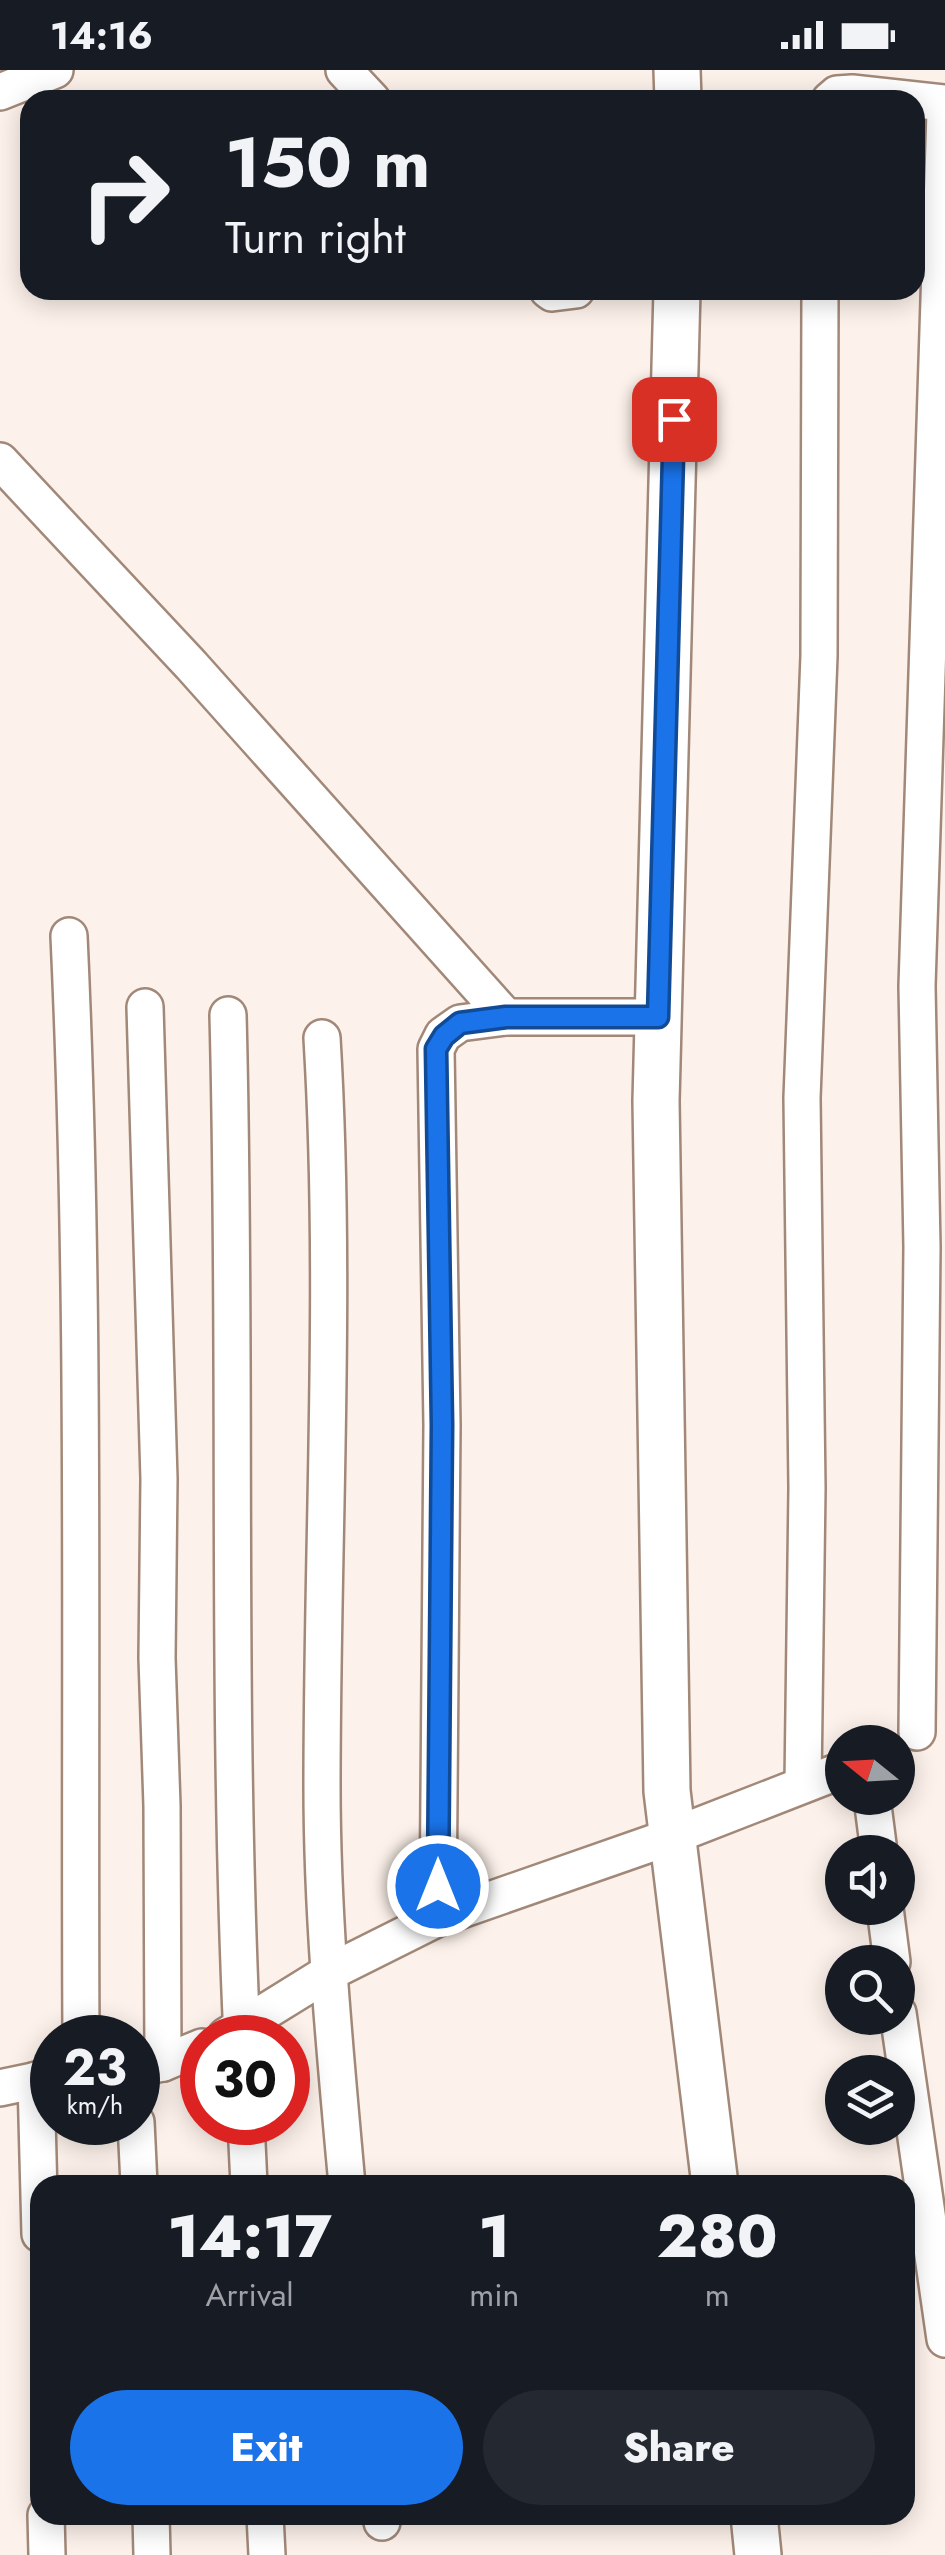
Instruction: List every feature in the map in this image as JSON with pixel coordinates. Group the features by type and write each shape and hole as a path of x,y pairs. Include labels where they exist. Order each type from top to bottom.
{"street":[{"path":"0,92 55,70"},
{"path":"344,70 363,90"},
{"path":"920,1730 922,1247 917,986 945,112"},
{"path":"676,300 658,1017 666,1791 714,2175"},
{"path":"803,1784 807,1488 802,1098 819,656 820,300"},
{"path":"0,461 191,665 506,1017"},
{"path":"69,936 82,1298 81,2015"},
{"path":"145,1007 159,1478 157,1658 162,1806 152,2015"},
{"path":"228,1014 233,1188 235,2015"},
{"path":"438,1918 442,1425 436,1049 460,1023 506,1017 658,1017"},
{"path":"322,1038 328,1132 330,1299 322,1771 328,1973 346,2175"},
{"path":"264,2015 328,1973 438,1918 670,1837 825,1776"},
{"path":"901,2035 945,2339"},
{"path":"0,2088 30,2081"},
{"path":"42,2145 42,2175"},
{"path":"137,2145 139,2175"},
{"path":"247,2145 249,2175"},
{"path":"46,2525 47,2555"},
{"path":"151,2525 152,2555"},
{"path":"266,2525 267,2555"},
{"path":"755,2525 758,2555"}],"route":[{"path":"438,1886 442,1269 436,1049 460,1023 506,1017 658,1017 674,419"}]}
